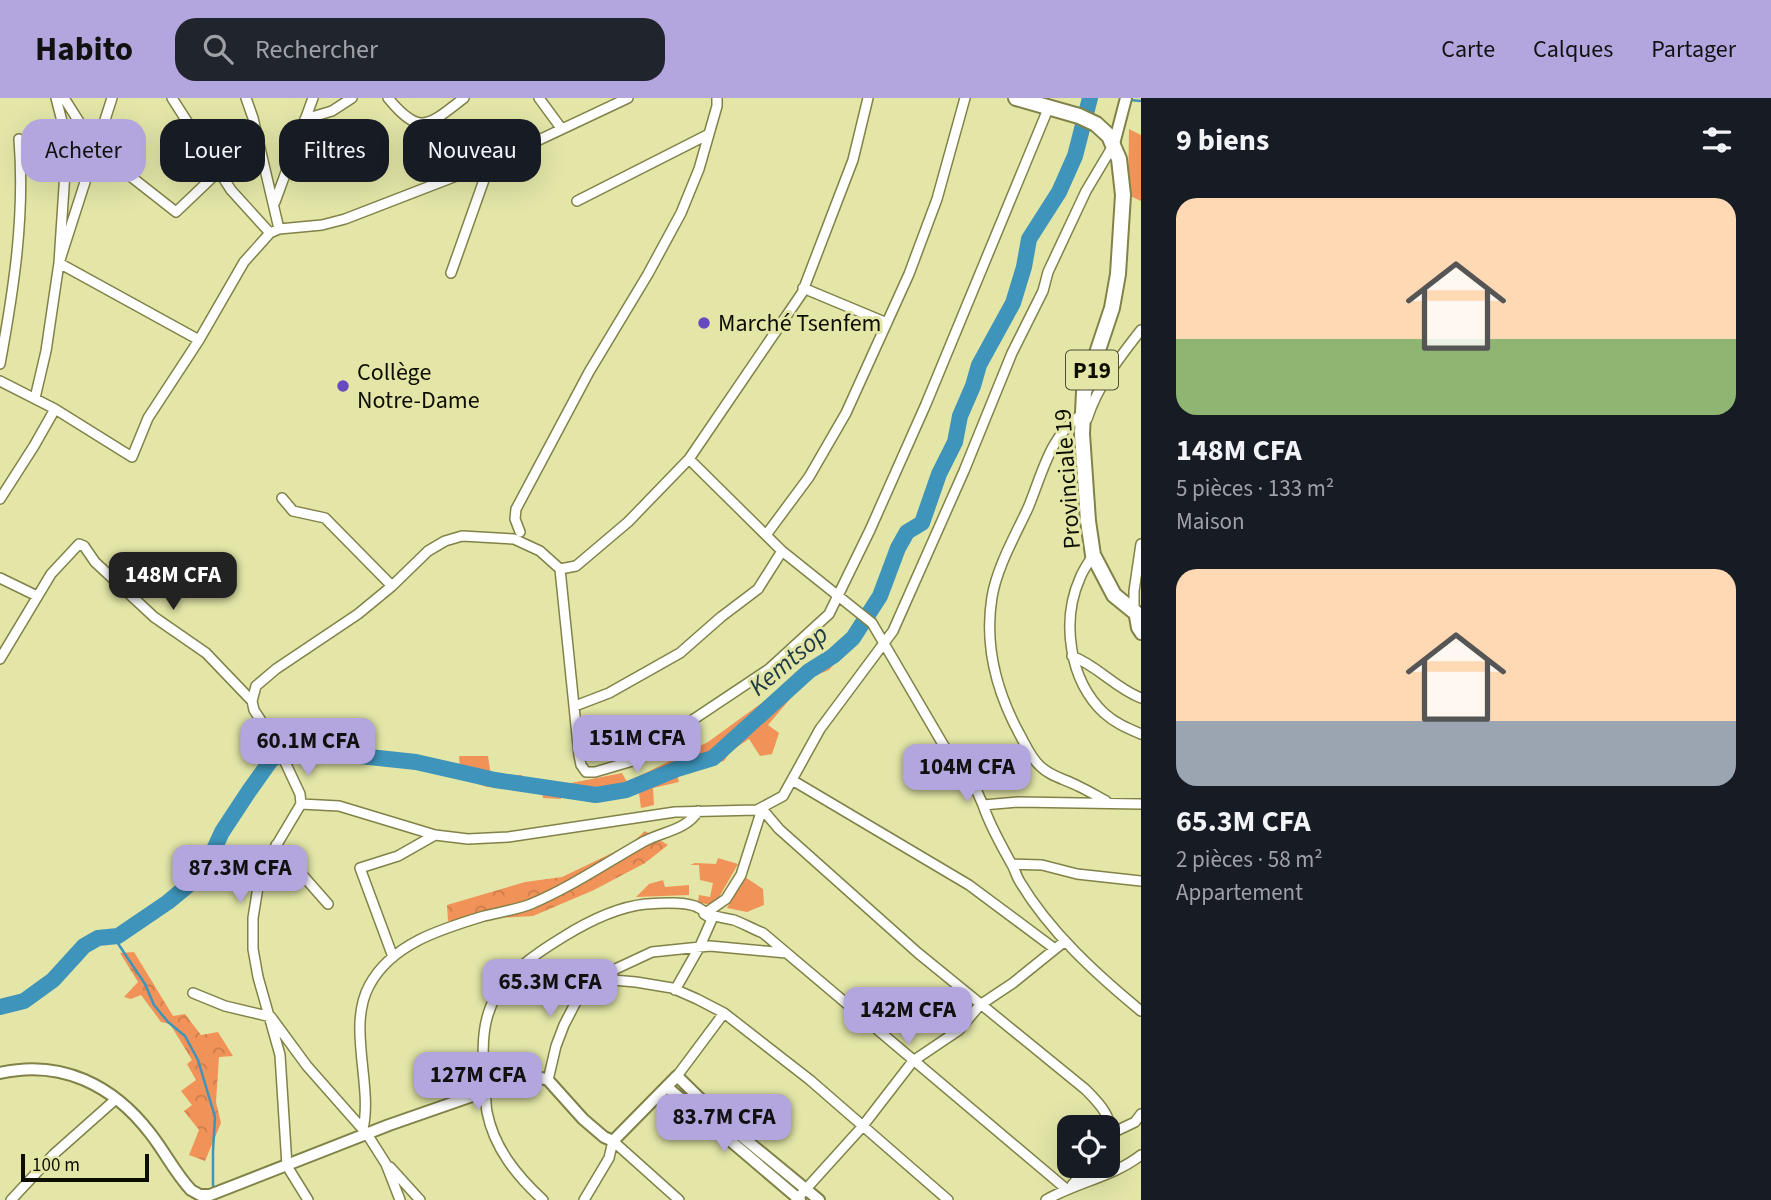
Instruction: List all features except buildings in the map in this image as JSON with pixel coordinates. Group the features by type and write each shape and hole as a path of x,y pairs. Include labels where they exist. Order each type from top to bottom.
{"main road":[{"path":"1016,98 1084,119 1103,129 1114,144"},
{"name":"Provinciale 19","path":"1114,144 1123,175 1118,274 1112,308 1084,392 1082,434 1093,555 1114,595 1138,614"}],"street":[{"path":"35,398 50,327 59,263 65,134 57,98"},
{"path":"64,98 77,119"},
{"path":"106,119 112,98"},
{"path":"172,98 186,119"},
{"path":"246,98 274,202 275,231"},
{"path":"305,119 313,98"},
{"path":"305,119 332,111 352,98"},
{"path":"388,98 402,115 412,122 422,124 435,120 464,98"},
{"path":"539,98 561,128"},
{"path":"541,138 628,98"},
{"path":"520,532 515,519 516,509 589,372 649,274 681,213 699,169 717,98"},
{"path":"560,569 576,566 628,522 689,459 803,288 853,160 868,98"},
{"path":"766,535 809,477 846,413 887,323 937,200 965,98"},
{"path":"301,804 339,806 435,835 468,839 508,837 641,816 762,809 783,796 828,717 866,664 885,644 914,584 1012,353 1043,291 1048,272 1086,191 1114,144 1126,101"},
{"path":"308,1200 287,1166 280,1055 258,977 253,948 253,918 258,887 276,845 301,804 300,794 278,747 254,710 252,701 256,686 276,669 358,614 428,551 444,541 462,536 514,539 540,551 560,569 580,765 586,772 595,772 636,760 769,669 829,614 852,569 926,404 1048,109"},
{"path":"577,201 709,134"},
{"path":"0,364 14,284 22,213 19,139"},
{"path":"59,263 86,182"},
{"path":"138,182 176,212 207,182"},
{"path":"227,182 249,212 275,231"},
{"path":"274,202 281,182"},
{"path":"0,381 35,398 132,457 148,418 199,340 244,261 275,231 345,219 441,182"},
{"path":"451,273 483,182"},
{"path":"59,263 199,340"},
{"path":"803,288 887,323"},
{"path":"1082,434 1093,400 1108,374 1141,330"},
{"path":"0,499 55,410"},
{"path":"1082,414 1067,425 1048,455 1000,571 992,595 990,625 995,676 1003,702 1031,755 1041,767 1058,779 1076,784 1111,803"},
{"path":"689,459 782,551 872,623 944,746 971,778 990,825 1018,880 1065,940 1141,1011"},
{"path":"282,498 293,511 325,519 392,586"},
{"path":"0,659 37,596 65,557 79,544 154,617 206,653 252,701"},
{"path":"1141,544 1134,591 1138,614 1137,628 1141,634"},
{"path":"575,706 609,693 680,653 758,589 782,551"},
{"path":"1093,555 1080,578 1073,600 1069,632 1072,656 1085,687 1102,712 1118,724 1141,734"},
{"path":"0,578 37,596"},
{"path":"1072,656 1093,665 1111,681 1141,698"},
{"path":"792,780 969,885 1055,949"},
{"path":"983,804 1141,804"},
{"path":"704,914 726,899 741,874 762,809"},
{"path":"762,809 779,829 918,953 1085,1089 1101,1105 1106,1115"},
{"path":"365,1131 361,1028 363,1006 368,988 382,967 422,937 527,905 568,887 644,842 691,820 698,811"},
{"path":"393,957 360,868 398,856 435,835"},
{"path":"276,845 328,904"},
{"path":"1012,864 1042,865 1077,874 1141,881"},
{"path":"543,1200 506,1160 496,1141 487,1112 482,1040 485,1017 492,1002 507,981 556,941 584,924 645,904 700,908 712,919 675,990"},
{"path":"704,914 734,920 763,933 913,1061 1068,1187"},
{"path":"667,1087 798,1199 862,1126 913,1061 959,1030 980,1005 1065,940"},
{"path":"548,1080 564,1025 577,1000 594,979 652,952 700,946 786,953"},
{"path":"507,981 549,969 594,979 636,982 675,990 724,1013 810,1080 948,1200"},
{"path":"193,993 237,1010 271,1017 307,1066 365,1131 386,1164 420,1200"},
{"path":"584,1200 609,1158 613,1141 677,1076 724,1013"},
{"path":"0,1073 33,1069 61,1071 83,1077 116,1099 151,1134 185,1183 202,1197 287,1166 365,1131 524,1079 538,1077 548,1080 583,1119 613,1141 679,1200"},
{"path":"677,1076 723,1121 819,1200"},
{"path":"11,1200 54,1154 116,1099"},
{"path":"1120,1130 1135,1122 1141,1114"},
{"path":"1046,1200 1068,1187 1115,1171 1141,1155"},
{"path":"386,1164 400,1200"},
{"path":"1068,1187 1077,1178"}],"green space":[{"path":"1129,129 1141,135 1141,201 1128,195"},
{"path":"859,621 865,628 829,670 807,679 768,725 779,733 772,754 760,756 749,739 731,751 724,761 677,774 679,782 653,788 654,805 641,808 639,793 594,803 561,795 561,799 543,798 542,792 487,787 461,778 459,756 488,756 491,776 522,775 523,781 561,785 622,773 627,782 708,742 763,702 805,666 822,660"},
{"path":"645,831 668,845 645,863 594,890 533,916 448,921 447,905 525,882 562,877 631,844"},
{"path":"718,858 738,864 714,906 698,902 699,895 710,897 713,883 700,880 699,865 690,865 716,864"},
{"path":"745,877 763,889 764,905 747,912 727,908"},
{"path":"663,880 665,887 689,885 689,895 636,897 649,884"},
{"path":"134,952 173,1016 185,1014 201,1035 218,1032 233,1056 219,1057 216,1102 221,1123 205,1161 189,1155 199,1130 184,1111 192,1105 181,1091 196,1080 187,1064 192,1060 170,1024 161,1022 141,995 131,999 124,997 138,982 120,953"}],"waterway":[{"name":"Kemtsop","path":"0,1007 24,1001 53,980 84,946 98,938 118,936 168,902 203,873 222,832 249,791 271,760 286,752 322,752 416,762 495,780 596,795 626,790 677,769 713,758 809,671 833,656 853,638 880,596 907,532 922,523 939,474 955,442 960,416 979,365 1013,303 1029,239 1059,192 1075,156 1090,98"},
{"name":"Kemtsop","path":"1130,100 1141,101"},
{"path":"113,936 145,984 154,1005 168,1022 185,1036 198,1060 215,1117 215,1191"}],"place":[{"name":"Marché Tsenfem","path":"704,323"},
{"name":"Collège Notre-Dame","path":"343,386"}]}
